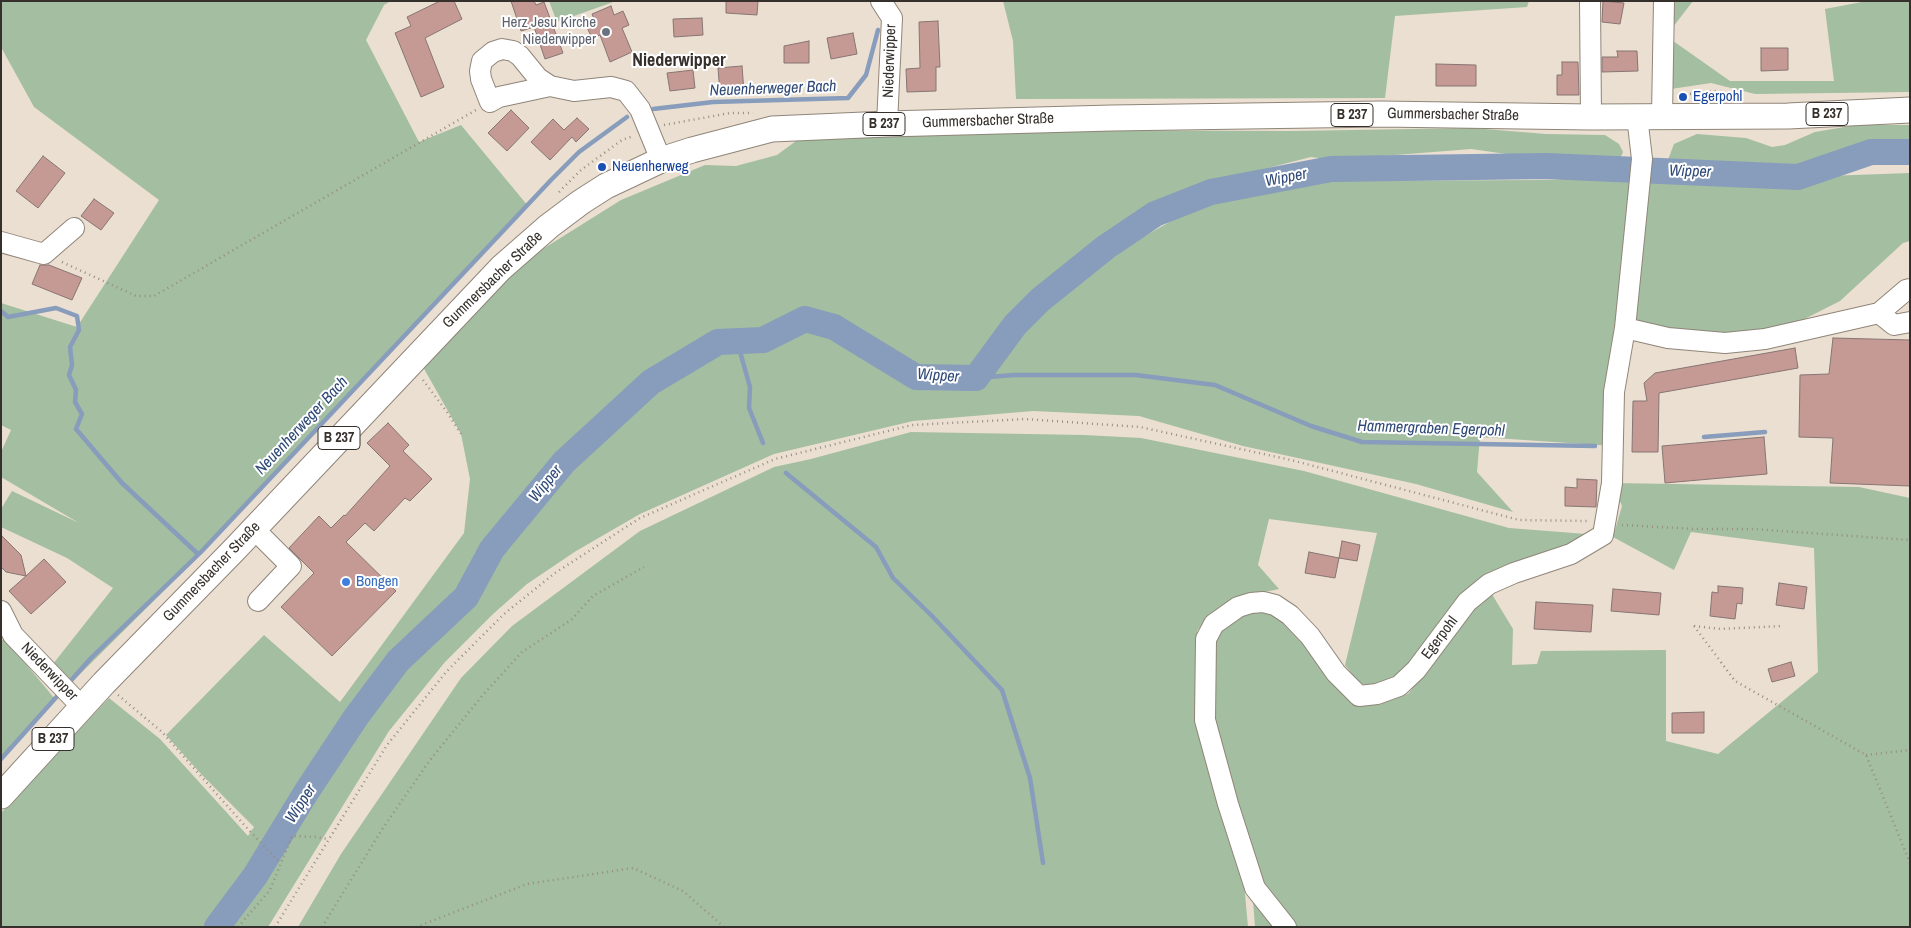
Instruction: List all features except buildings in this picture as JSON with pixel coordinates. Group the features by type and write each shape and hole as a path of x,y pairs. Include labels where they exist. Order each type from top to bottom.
{"main road":[{"name":"Gummersbacher Straße","path":"1,796 77,702 104,683 254,529 501,268 549,226 581,202 606,186 661,160 772,129 887,124 1381,114 1592,118 1637,116 1662,107 1788,116 1910,110"}],"street":[{"name":"Niederwipper","path":"881,1 892,18 887,124"},
{"path":"1590,1 1592,118"},
{"path":"1662,107 1664,1"},
{"path":"550,86 499,97 490,102 480,71 482,61 493,52 502,49 513,51 520,56 538,78 550,86 574,91 611,87 626,92 640,109 661,160"},
{"name":"Egerpohl","path":"1286,927 1255,888 1228,804 1205,720 1206,639 1214,624 1238,606 1263,602 1275,605 1290,615 1310,636 1336,673 1359,696 1377,694 1398,686 1416,670 1467,602 1489,584 1514,573 1571,554 1603,535 1612,483 1614,392 1626,328 1636,233 1642,159 1637,116"},
{"path":"1,242 44,254 74,228"},
{"path":"1626,328 1668,338 1725,343 1766,339 1879,313 1906,290 1910,289"},
{"path":"1879,313 1894,325 1910,322"},
{"path":"254,529 291,566 258,601"},
{"name":"Niederwipper","path":"1,611 13,636 77,702"}],"path":[{"path":"1662,107 1692,92 1716,91 1735,96"},
{"path":"44,254 136,296 154,296 490,102"},
{"path":"553,198 580,170 622,140 664,125 730,113 758,112"},
{"path":"410,363 461,434"},
{"path":"274,927 387,745 447,671 504,614 555,573 640,518 775,459 912,425 1025,419 1140,427 1291,460 1519,520 1606,522 1695,529 1753,529 1910,540"},
{"path":"322,927 384,828 430,760 482,696 522,652 571,620 594,596 644,567"},
{"path":"1782,626 1721,629 1694,626 1735,681 1866,755 1910,750"},
{"path":"104,683 162,732 280,863"},
{"path":"1866,755 1910,864"},
{"path":"238,927 270,890 292,836 316,836 328,839"},
{"path":"416,927 527,884 633,868 683,891 724,927"}],"green space":[{"path":"1,1 391,1 384,5 366,40 419,142 461,125 528,206 203,552 72,682 53,664 113,588 67,558 1,527 1,509 12,491 79,523 1,477 1,452 11,430 1,425 1,303 77,327 159,200 34,107 1,47"},
{"path":"549,1 616,1 557,22"},
{"path":"1003,1 1529,1 1527,7 1395,16 1385,98 1016,99 1013,41"},
{"path":"1668,1 1693,1 1666,36"},
{"path":"1867,1 1910,1 1910,92 1755,94 1711,83 1671,89 1666,36 1730,81 1834,81 1825,9"},
{"path":"1856,125 1910,125 1910,150 1854,146 1801,167 1672,167 1668,160 1674,144 1697,134 1746,138 1772,147 1785,145 1815,132"},
{"path":"1472,128 1546,134 1605,135 1619,144 1623,152 1619,161 1549,160 1471,149 1333,160 1311,157 1209,183 1144,213 1091,247 1011,318 982,349 1002,357 1023,326 1107,257 1175,219 1225,198 1332,181 1546,180 1641,175 1689,181 1910,173 1910,241 1903,243 1840,301 1765,339 1626,329 1613,446 1480,437 1477,472 1513,512 1416,484 1243,446 1139,416 1033,411 913,421 774,454 640,514 576,551 527,584 493,614 445,662 389,731 268,927 1,927 1,813 109,698 160,739 248,836 254,827 202,775 166,735 264,635 340,702 464,533 470,479 461,434 423,367 513,270 538,252 621,200 705,165 736,166 777,155 796,141 884,133 1014,130 1292,131"},
{"path":"911,432 1084,435 1141,438 1304,471 1509,528 1586,534 1586,541 1509,568 1394,678 1377,685 1360,684 1345,665 1377,533 1269,519 1258,565 1279,589 1255,594 1230,603 1209,614 1197,631 1200,720 1241,850 1248,927 298,927 341,854 461,678 512,626 640,531 774,467"},
{"path":"1612,483 1859,487 1910,498 1910,927 1255,927 1249,849 1214,722 1212,642 1240,610 1270,611 1376,701 1408,694 1424,674 1471,604 1490,591 1513,629 1512,665 1537,664 1541,651 1666,650 1666,741 1718,754 1818,672 1814,548 1691,532 1674,570 1613,537 1622,506"},
{"path":"5,639 55,699 1,759 1,640"}],"waterway":[{"name":"Neuenherweger Bach","path":"653,109 713,102 848,98 866,75 878,30"},
{"name":"Neuenherweger Bach","path":"67,685 91,658 201,552 551,180 579,152 627,117"},
{"name":"Wipper","path":"217,927 255,876 307,791 356,717 398,661 466,597 492,549 564,462 651,382 718,342 763,340 805,319 834,327 916,377 976,378 1015,325 1040,300 1106,247 1155,214 1211,192 1331,169 1546,166 1798,177 1871,152 1910,152"},
{"path":"1,311 8,317 56,308 77,316 79,330 70,347 72,365 69,375 76,390 75,402 82,414 76,429 122,483 198,554"},
{"path":"737,341 750,387 749,408 763,443"},
{"name":"Hammergraben Egerpohl","path":"976,378 1014,375 1136,375 1215,385 1311,426 1362,442 1595,446"},
{"name":"Hammergraben Egerpohl","path":"1704,437 1765,432"},
{"path":"786,473 876,547 893,578 1002,690 1030,778 1043,863"},
{"name":"Neuenherweger Bach","path":"1,759 60,693"}],"place":[{"name":"Herz Jesu Kirche Niederwipper","path":"606,32"},
{"name":"Egerpohl","path":"1683,97"},
{"name":"Neuenherweg","path":"602,167"},
{"name":"Bongen","path":"346,582"}],"district":[{"name":"Niederwipper","path":"679,61"}]}
